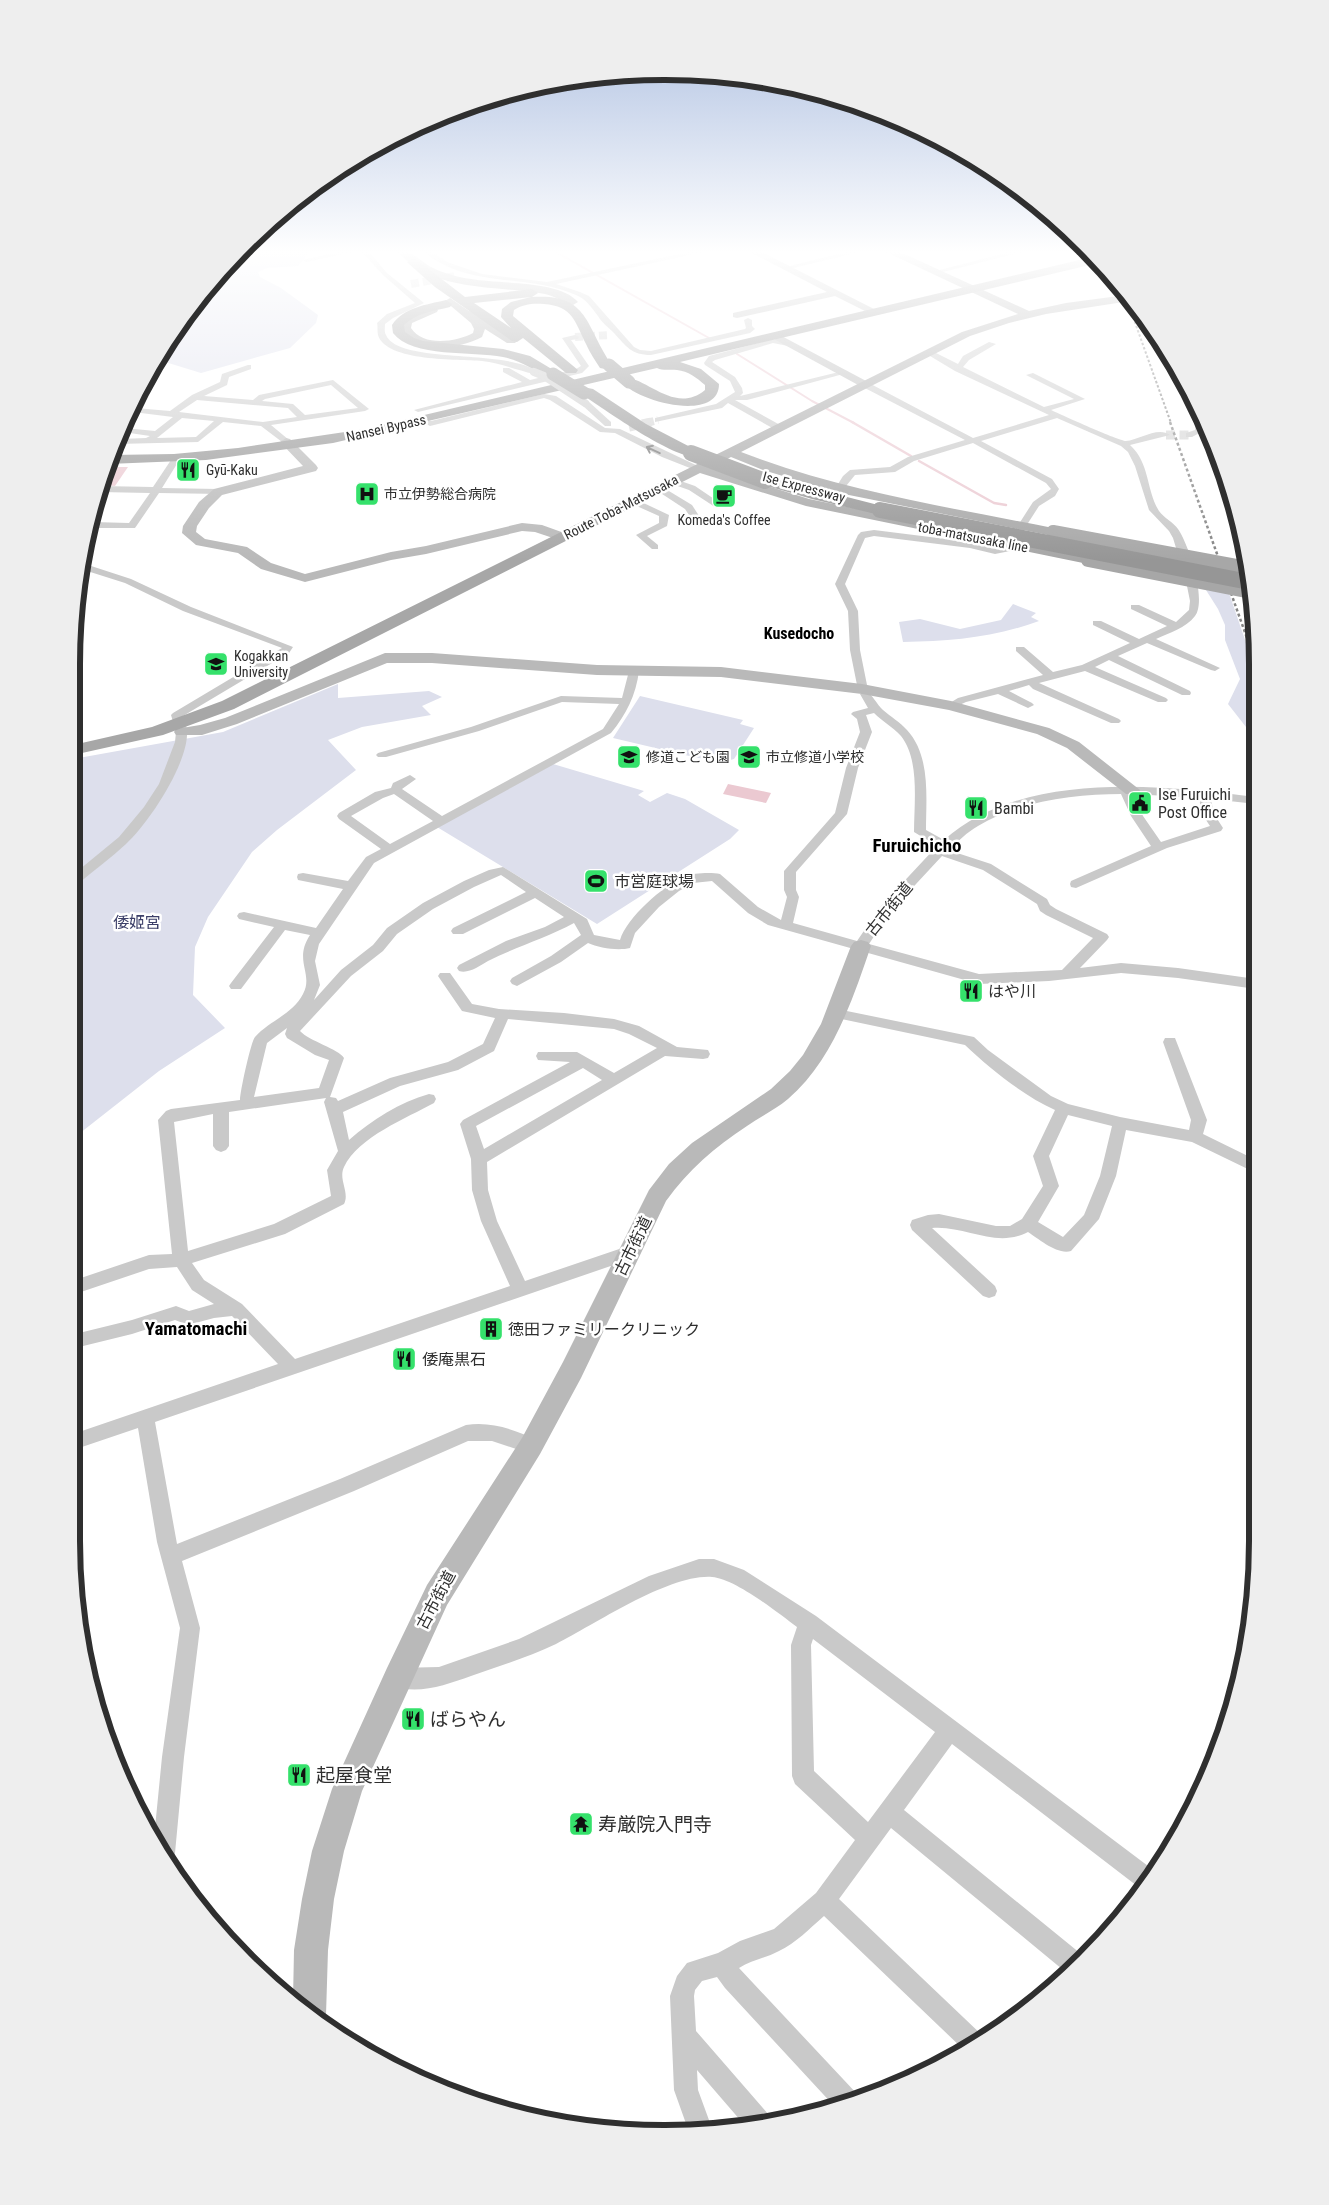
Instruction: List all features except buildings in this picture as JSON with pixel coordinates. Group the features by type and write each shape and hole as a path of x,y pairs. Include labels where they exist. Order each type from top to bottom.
{"highway":[{"path":"500,354 510,355 562,372"},
{"path":"533,354 562,372"},
{"path":"537,354 591,394"},
{"path":"544,354 562,372"},
{"path":"533,385 583,374 590,368 587,354"},
{"path":"600,354 607,365 644,396 667,402 686,404 710,399 718,392 718,384 711,377 693,366 692,362 700,356 707,354"},
{"path":"620,354 629,358 651,358 671,354"},
{"name":"Nansei Bypass","path":"423,417 533,385 674,354"},
{"name":"Nansei Bypass","path":"117,460 176,459 289,444 562,387 701,354"},
{"path":"562,387 667,365 684,366 694,370 712,384 712,391 701,398 674,401 651,396 627,383"},
{"name":"Ise Expressway","path":"591,394 655,435 768,480 818,496 1243,581"},
{"name":"Ise Expressway","path":"591,394 630,420 694,452"},
{"name":"Nansei Bypass","path":"119,454 203,451 289,444"},
{"name":"Ise Expressway","path":"882,509 1242,577"}],"main road":[{"name":"Route Toba-Matsusaka","path":"80,749 180,728 266,687 666,484 732,453 864,384 927,354"},
{"name":"toba-matsusaka line","path":"732,453 768,467 838,489 1021,526 1241,567"},
{"name":"toba-matsusaka line","path":"698,468 806,502 1244,591"}],"street":[{"path":"426,354 503,362 534,372 559,385 591,394 616,431"},
{"path":"459,358 493,365 533,385 580,371 585,366 577,354"},
{"path":"658,420 715,408 739,393 737,384 708,364 710,359 728,354"},
{"path":"808,354 1049,481 1055,486 1052,494 1038,502 1004,550 995,552 970,545 864,534 840,584 854,610 855,650 864,690 874,710 904,733 913,749 918,777 920,832 943,849 987,867 1042,902 1045,908 1051,912 1102,937 1068,972"},
{"path":"931,354 1043,410 1124,444 1136,456 1155,512 1176,533 1190,575 1195,606 1189,617 1176,626 1086,667 962,700 951,706"},
{"path":"958,369 966,358 974,354"},
{"path":"147,442 195,396 224,383 225,376 230,373 248,367"},
{"path":"731,399 747,398 843,373"},
{"path":"1037,376 1081,398 1043,410"},
{"path":"138,410 263,424 365,409 333,382 262,397 255,403"},
{"path":"195,396 290,406 303,418"},
{"path":"423,417 544,396 553,398 603,430 616,431 671,458 698,468"},
{"path":"731,399 779,428"},
{"path":"838,489 848,475 856,471 892,470 911,459 1056,416"},
{"path":"124,442 198,439 221,420"},
{"path":"616,431 630,420"},
{"path":"108,488 218,492 312,468 274,430 263,424"},
{"path":"1189,435 1199,431 1199,428"},
{"path":"129,431 157,434"},
{"path":"1124,444 1155,435 1166,434"},
{"path":"97,524 132,526 176,459"},
{"path":"666,484 692,488 718,505"},
{"path":"666,484 689,508 698,522"},
{"path":"218,492 204,505 189,530 191,535 201,542 242,550 266,566 305,578 391,556 426,550 522,527 537,528 562,537"},
{"path":"633,501 664,515 664,524 641,535 655,547"},
{"path":"80,875 123,840 149,809 165,784 178,753 180,728 177,714 285,651 288,647 187,609 128,581 88,568"},
{"path":"1135,607 1176,626"},
{"path":"1096,623 1214,668"},
{"path":"1020,649 1051,676"},
{"path":"1109,656 1186,693"},
{"path":"180,728 202,730 231,721 385,658 432,658 634,671 721,672 759,675 843,686 951,706 1056,736 1091,757 1129,790 1137,816 1158,846"},
{"path":"1086,667 1162,700"},
{"path":"247,1104 247,1096 260,1040 278,1029 302,1004 314,986 307,955 319,933 370,860 600,736 610,727 626,701 632,687 634,671"},
{"path":"1031,682 1037,687 1114,721"},
{"path":"999,690 1028,705"},
{"path":"382,755 474,729 561,699 626,701"},
{"path":"786,926 793,897 790,890 790,871 829,825 841,814 852,768 866,732 862,718 857,714 874,710"},
{"path":"389,849 343,816 379,795 396,790 397,786 410,779"},
{"path":"396,790 442,821"},
{"name":"古市街道","path":"309,2004 311,1950 318,1899 328,1850 347,1789 396,1678 438,1595 531,1446 572,1370 657,1196 681,1164 709,1141 782,1092 807,1064 826,1038 837,1014 861,946 876,920 943,849 975,823 1010,808 1067,794 1129,790 1204,794 1249,799"},
{"path":"1076,884 1158,846 1217,828 1208,814 1204,794"},
{"path":"325,1092 337,1058 320,1051 292,1034 293,1029 346,973 378,948 392,931 428,906 494,873 503,871 582,922 588,936 598,942 625,946 629,932 654,904 690,879 715,877 753,910 773,922 979,979 1049,976 1068,972 1121,968 1249,983"},
{"path":"303,877 351,886"},
{"path":"458,931 536,892"},
{"path":"244,916 319,933"},
{"path":"464,968 511,944 550,930 574,917"},
{"path":"236,986 282,925"},
{"path":"517,981 556,959 588,936"},
{"path":"445,976 467,1008 506,1014 614,1024 641,1033 672,1050"},
{"path":"335,1108 394,1082 453,1066 489,1047 506,1014"},
{"path":"837,1014 969,1041 1030,1090 1064,1108 1120,1123 1195,1138 1249,1164"},
{"path":"1170,1042 1199,1120 1195,1138"},
{"path":"479,1158 663,1051 672,1050 702,1054"},
{"path":"543,1056 578,1057 614,1080"},
{"path":"520,1289 489,1221 480,1190 479,1158 468,1124 584,1061"},
{"path":"293,1368 236,1309 198,1285 181,1260 166,1120 171,1115 325,1092"},
{"path":"325,1092 337,1112 342,1142 346,1152"},
{"path":"80,1285 148,1262 181,1260 280,1229 338,1200 340,1194 334,1178 335,1168 346,1152 391,1117 429,1099"},
{"path":"221,1108 222,1146"},
{"path":"989,1291 918,1225 926,1221 957,1223 1009,1233 1028,1224 1051,1186 1041,1156 1064,1108"},
{"path":"1028,1224 1065,1246 1091,1218 1108,1176 1120,1123"},
{"path":"80,1440 630,1252"},
{"path":"80,1340 132,1327 176,1312 188,1318 214,1311 236,1309"},
{"path":"145,1418 171,1556 190,1628 172,1757 165,1843"},
{"path":"171,1556 347,1485 466,1433 487,1431 510,1437 531,1446"},
{"path":"396,1678 435,1678 546,1638 647,1587 694,1569 712,1568 722,1570 768,1595 809,1623 1142,1876"},
{"path":"809,1623 802,1645 803,1776 870,1839"},
{"path":"698,2124 686,2090 682,1996 685,1984 695,1972 722,1964 748,1949 769,1944 782,1937 824,1901 950,1729"},
{"path":"890,1813 1071,1961"},
{"path":"824,1901 970,2039"},
{"path":"722,1964 733,1980 842,2097"},
{"path":"684,2036 755,2118"}],"green space":[{"path":"170,354 269,354 201,373 165,362"},
{"path":"1206,590 1229,593 1249,650 1249,742 1246,727 1228,704 1240,679 1225,640 1225,625"},
{"path":"1013,604 1036,613 1031,617 1039,621 988,635 938,641 903,642 899,622 920,619 960,629 1001,620"},
{"name":"倭姬宮","path":"338,684 338,698 429,691 442,697 422,706 431,715 362,727 328,740 356,770 277,830 252,852 208,917 195,947 193,995 225,1028 159,1071 80,1133 80,758 223,732"},
{"path":"640,696 743,720 740,724 754,728 734,759 719,763 613,738"},
{"name":"市営庭球場","path":"553,764 644,791 638,795 650,802 667,793 685,799 739,830 730,839 597,924 437,827"}],"shaded area":[{"path":"128,467 115,486 108,486 111,477 114,468"},
{"path":"728,784 771,793 766,803 723,794"}],"waterway":[{"path":"737,354 812,401 854,423"},
{"path":"852,422 911,456"},
{"path":"919,461 994,503 1006,505"}],"tunnel":[{"path":"646,423 658,420"},
{"path":"629,427 651,422"},
{"path":"1166,435 1189,435"}],"railway":[{"path":"1146,354 1171,423"},
{"path":"1170,422 1247,638"},
{"path":"1247,636 1248,640"}],"place":[{"name":"Gyū-Kaku","path":"188,470"},
{"name":"市立伊勢総合病院","path":"367,494"},
{"name":"Komeda's Coffee","path":"724,496"},
{"name":"Kogakkan University","path":"216,664"},
{"name":"修道こども園","path":"629,757"},
{"name":"市立修道小学校","path":"749,757"},
{"name":"Ise Furuichi Post Office","path":"1140,803"},
{"name":"Bambi","path":"976,808"},
{"name":"市営庭球場","path":"596,881"},
{"name":"はや川","path":"971,991"},
{"name":"徳田ファミリークリニック","path":"491,1329"},
{"name":"倭庵黒石","path":"404,1359"},
{"name":"ばらやん","path":"413,1719"},
{"name":"起屋食堂","path":"299,1775"},
{"name":"寿厳院入門寺","path":"581,1824"}],"district":[{"name":"Kusedocho","path":"799,633"},
{"name":"Furuichicho","path":"917,845"},
{"name":"Yamatomachi","path":"196,1328"}]}
